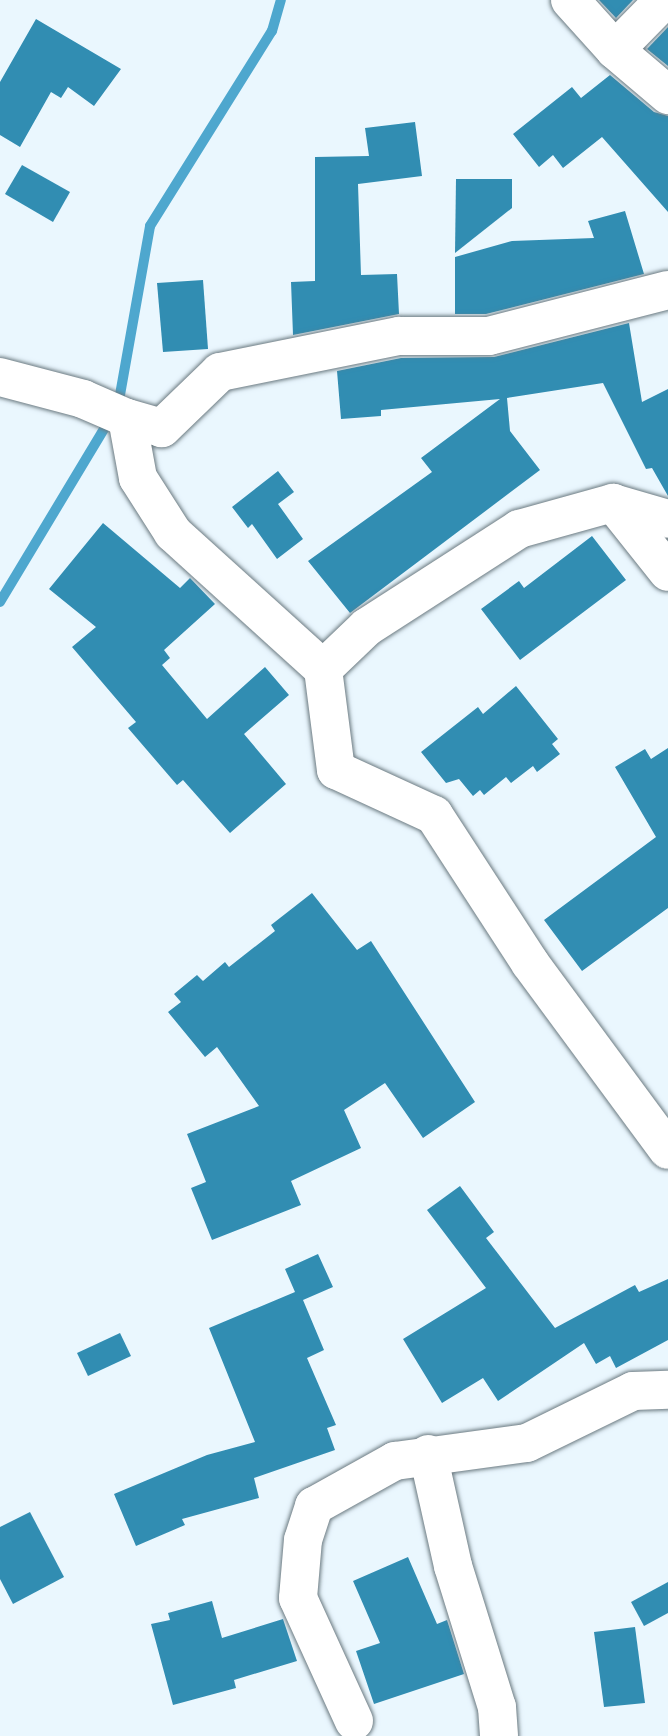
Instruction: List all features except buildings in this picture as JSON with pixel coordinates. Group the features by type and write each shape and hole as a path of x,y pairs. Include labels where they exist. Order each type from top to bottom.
{"street":[{"path":"570,0 615,50 668,95"},
{"path":"615,50 664,0"},
{"path":"0,377 83,399 127,418 162,428 220,372 399,336 489,336 668,290"},
{"path":"127,418 138,478 173,533 323,669 336,770 434,815 530,963 668,1150"},
{"path":"323,669 367,627 519,529 614,503 668,519"},
{"path":"614,503 668,572"},
{"path":"354,1721 298,1598 303,1540 314,1506 395,1461 428,1454 527,1443 633,1391 668,1390"},
{"path":"428,1454 453,1566 498,1707 499,1736"}],"waterway":[{"path":"118,406 150,226 272,31 281,0"},
{"path":"0,602 110,419"}]}
